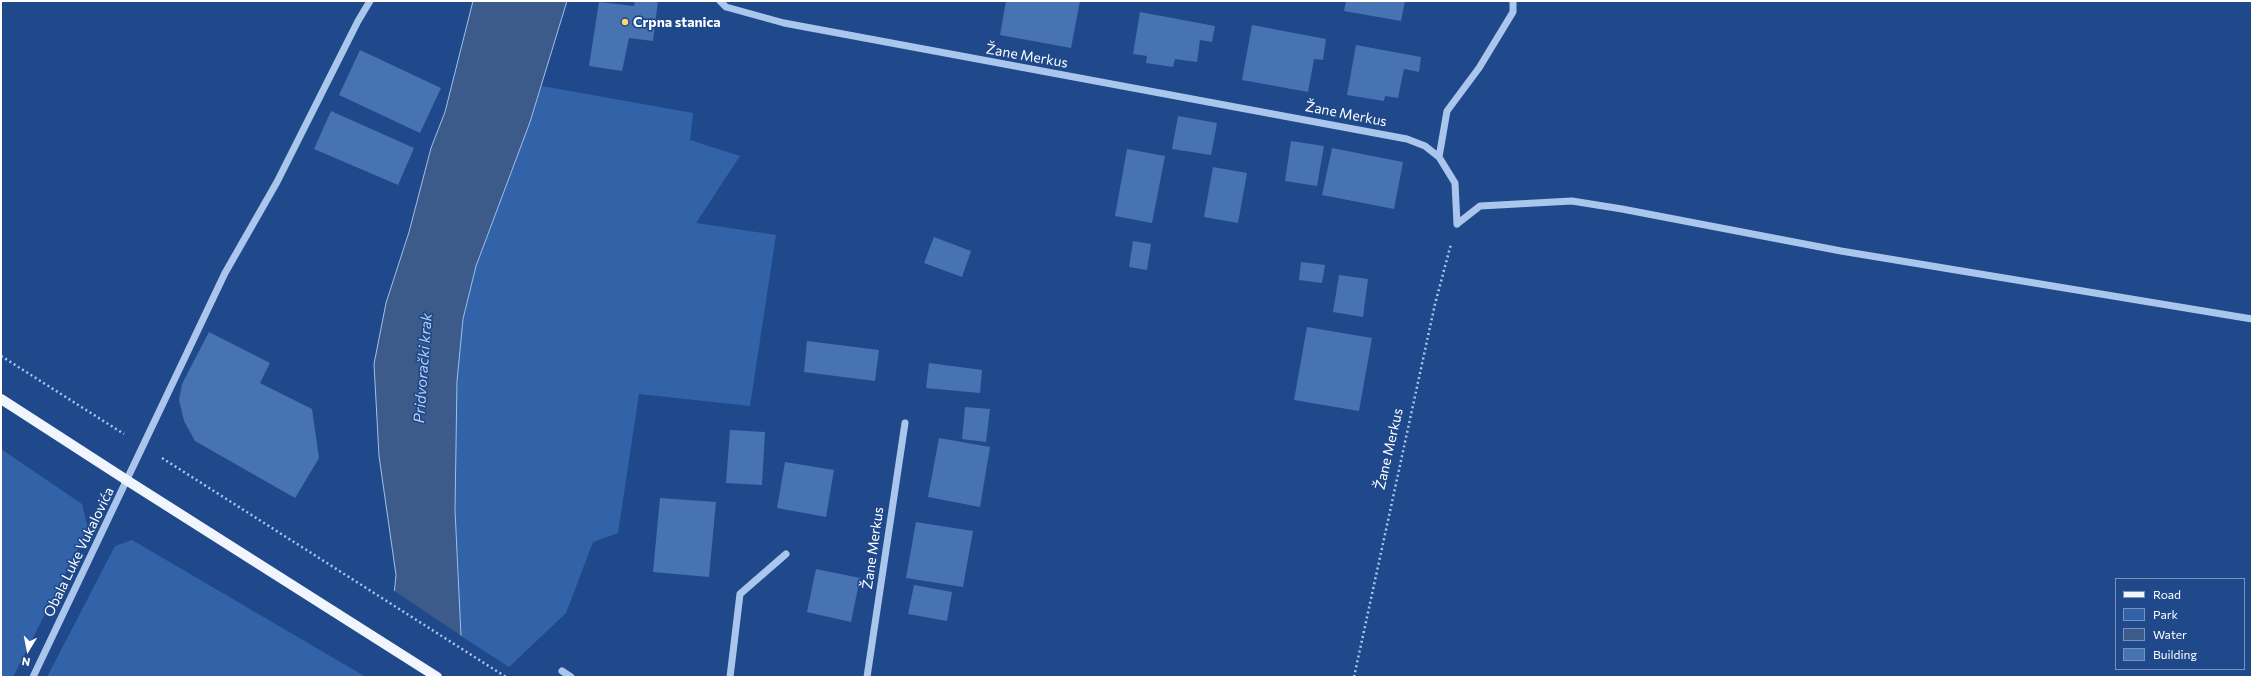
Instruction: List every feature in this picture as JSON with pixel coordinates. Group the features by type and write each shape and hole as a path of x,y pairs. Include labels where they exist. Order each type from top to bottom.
{"main road":[{"path":"1,398 128,482 437,677"}],"street":[{"name":"Obala Luke Vukalovića","path":"33,677 128,482 225,273 278,182 358,21 370,1"},
{"name":"Žane Merkus","path":"720,1 726,7 784,23 1407,139 1425,146 1439,157 1455,183 1457,224"},
{"path":"1439,157 1448,111 1479,68 1513,12 1513,1"},
{"path":"1457,224 1480,206 1572,201 1622,209 1841,251 2252,319"},
{"name":"Žane Merkus","path":"867,677 905,423"},
{"path":"730,677 740,594 786,554"},
{"path":"562,671 571,677"}],"path":[{"name":"Žane Merkus","path":"1354,677 1435,304 1457,224"},
{"path":"1,356 506,677"}],"green space":[{"path":"542,86 693,113 690,140 740,156 696,223 776,235 750,406 639,394 618,533 593,542 566,613 509,667 461,636 455,510 457,381 463,319 476,266"},
{"path":"1,449 82,504 88,529 13,677 1,677"},
{"path":"132,540 366,677 47,677 115,546"}],"water":[{"name":"Pridvorački krak","path":"473,1 567,1 530,122 476,266 463,319 457,381 455,510 461,636 457,677 386,677 396,575 379,456 374,364 386,303 409,232 431,148 445,112"}],"pier":[{"path":"393,590 463,637 459,677 384,677"}],"building":[{"name":"Crpna stanica","path":"635,1 658,1 653,41 629,38 622,71 589,66 599,2 634,6"},
{"path":"1006,1 1080,1 1071,48 1000,35"},
{"path":"1346,1 1405,1 1401,21 1344,11"},
{"path":"1140,12 1215,26 1212,42 1200,40 1197,62 1175,59 1173,67 1146,63 1147,56 1133,54"},
{"path":"1252,25 1326,39 1323,60 1314,59 1308,92 1242,80"},
{"path":"1356,45 1421,57 1419,72 1404,69 1398,98 1385,96 1384,101 1347,95"},
{"path":"360,50 441,88 420,133 339,95"},
{"path":"331,111 414,148 398,185 314,149"},
{"path":"1178,116 1217,123 1211,155 1172,149"},
{"path":"1291,141 1324,146 1317,186 1285,181"},
{"path":"1332,148 1403,162 1394,209 1322,195"},
{"path":"1127,149 1165,156 1152,223 1115,216"},
{"path":"1213,167 1247,173 1238,223 1204,217"},
{"path":"934,237 971,251 962,277 924,263"},
{"path":"1133,241 1151,244 1147,270 1129,267"},
{"path":"1301,262 1325,265 1322,283 1299,280"},
{"path":"1339,275 1368,279 1363,317 1333,312"},
{"path":"1307,327 1372,338 1359,411 1294,400"},
{"path":"209,332 270,363 260,383 312,409 319,458 295,498 195,441 184,421 179,400 182,384"},
{"path":"807,341 879,350 875,381 804,372"},
{"path":"929,363 982,370 980,393 926,388"},
{"path":"965,407 990,409 986,442 962,439"},
{"path":"730,430 765,432 762,485 726,483"},
{"path":"939,438 990,447 980,507 928,497"},
{"path":"785,462 834,470 826,517 777,508"},
{"path":"660,498 716,502 709,577 653,572"},
{"path":"916,522 973,531 963,587 906,578"},
{"path":"816,569 860,578 851,622 807,612"},
{"path":"914,585 952,592 947,621 908,614"}],"place":[{"name":"Crpna stanica","path":"625,22"}]}
